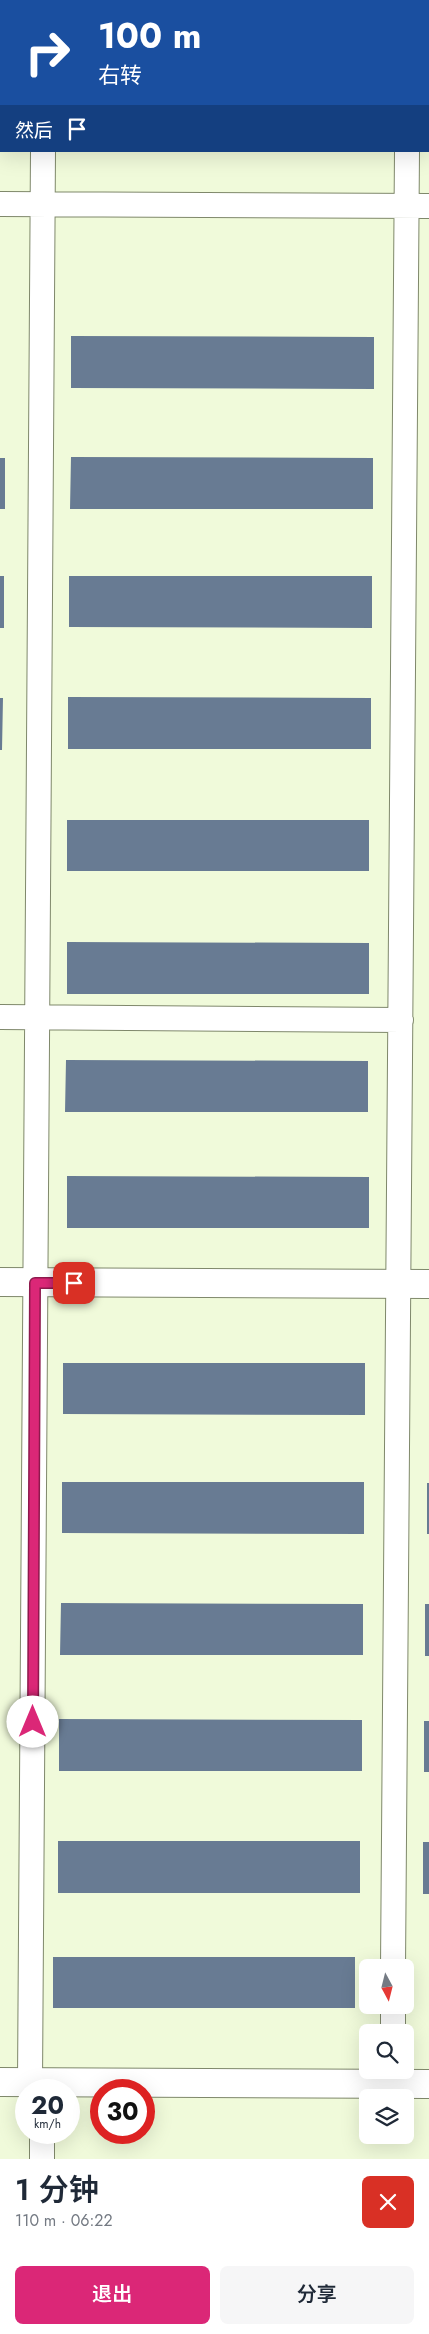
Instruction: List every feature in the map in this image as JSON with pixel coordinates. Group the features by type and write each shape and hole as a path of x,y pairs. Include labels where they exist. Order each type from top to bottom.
{"street":[{"path":"39,2079 35,1283 43,152"},
{"path":"393,1959 401,1020 418,206 407,152"},
{"path":"0,204 418,206"},
{"path":"0,1016 401,1020"},
{"path":"0,1282 429,1284"},
{"path":"80,2084 359,2078"},
{"path":"403,2079 429,2084"},
{"path":"0,2082 15,2083"},
{"path":"42,2144 42,2159"}],"building":[{"path":"71,336 374,337 374,389 71,388"},
{"path":"71,457 373,458 373,509 70,509"},
{"path":"0,458 5,458 5,509 0,509"},
{"path":"0,576 4,576 4,628 0,628"},
{"path":"69,576 372,576 372,628 69,627"},
{"path":"68,697 371,698 371,749 68,749"},
{"path":"0,698 3,698 2,750 0,750"},
{"path":"67,820 369,820 369,871 67,871"},
{"path":"67,942 369,943 369,994 67,994"},
{"path":"66,1060 368,1061 368,1112 65,1112"},
{"path":"67,1176 369,1177 369,1228 67,1228"},
{"path":"63,1363 365,1363 365,1415 63,1414"},
{"path":"62,1482 364,1482 364,1534 62,1533"},
{"path":"427,1483 429,1483 429,1534 427,1534"},
{"path":"61,1603 363,1604 363,1655 60,1655"},
{"path":"425,1604 429,1604 429,1656 425,1656"},
{"path":"59,1719 362,1720 362,1771 59,1771"},
{"path":"424,1721 429,1721 429,1772 424,1772"},
{"path":"58,1841 360,1841 360,1893 58,1893"},
{"path":"423,1842 429,1842 429,1894 423,1894"},
{"path":"53,1957 355,1957 355,2008 53,2008"}],"route":[{"path":"33,1722 35,1283 74,1283"}]}
